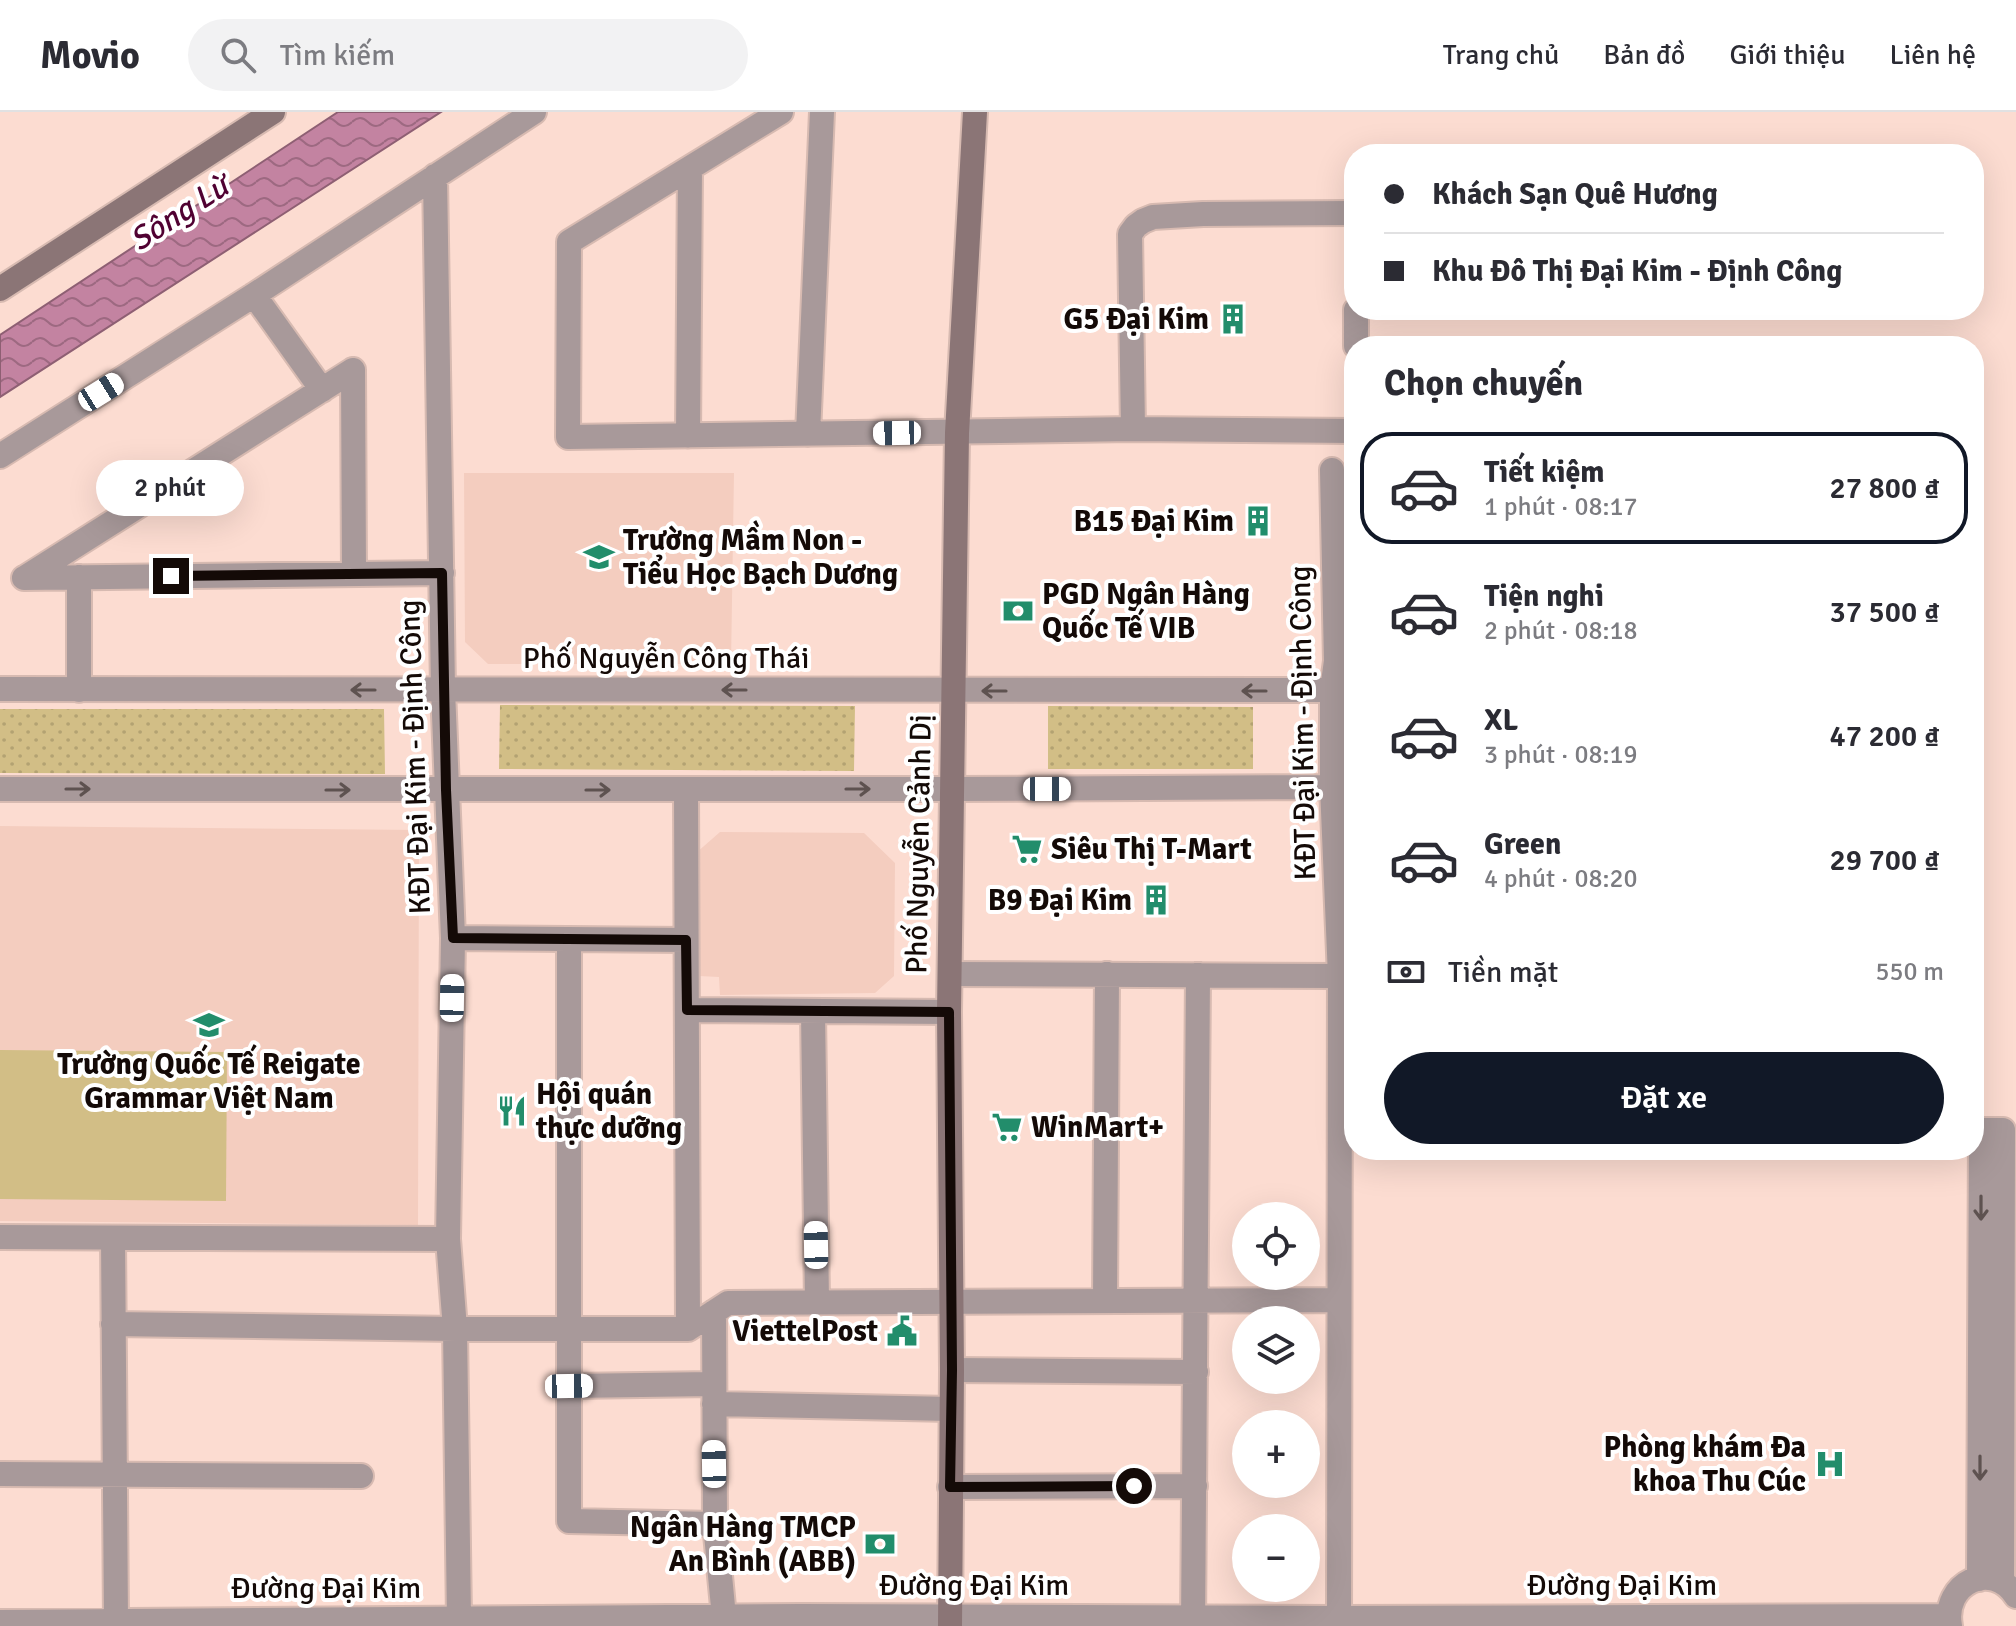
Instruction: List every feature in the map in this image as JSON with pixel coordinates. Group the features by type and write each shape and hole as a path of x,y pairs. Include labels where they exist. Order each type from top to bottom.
{"main road":[{"path":"0,289 273,112"},
{"name":"Phố Nguyễn Cảnh Dị","path":"950,1621 952,1302 949,1012 957,433 975,112"}],"street":[{"path":"0,456 534,112"},
{"path":"781,112 569,242 568,437 1133,429 1344,431"},
{"path":"808,434 822,112"},
{"path":"688,436 690,168"},
{"name":"KĐT Đại Kim - Định Công","path":"435,176 443,690 453,938 448,1239 455,1329 459,1619"},
{"path":"1133,429 1130,234 1136,226 1153,217 1178,215 1344,213"},
{"path":"254,295 322,390"},
{"path":"354,574 353,370 24,578 442,573"},
{"name":"KĐT Đại Kim - Định Công","path":"1332,470 1336,661 1332,690 1332,787 1340,976 1339,1622"},
{"path":"79,577 79,690"},
{"name":"Phố Nguyễn Công Thái","path":"0,689 1332,690"},
{"path":"0,789 1332,787"},
{"path":"686,789 688,1329"},
{"path":"453,938 686,940"},
{"path":"569,939 569,1521 715,1524"},
{"path":"950,974 1340,976"},
{"path":"1105,1301 1107,974"},
{"path":"1193,1622 1198,975"},
{"path":"687,1010 949,1012"},
{"path":"813,1012 817,1303"},
{"path":"1949,1621 1949,1606 1960,1588 1969,1582 1999,1586 1992,1130"},
{"path":"0,1237 448,1239"},
{"path":"113,1238 116,1621"},
{"path":"113,1324 688,1329 728,1303 1338,1300"},
{"path":"714,1312 715,1524 728,1621"},
{"path":"952,1370 1196,1372"},
{"path":"569,1386 951,1409"},
{"path":"0,1474 361,1476"},
{"path":"950,1487 1195,1486"},
{"name":"Đường Đại Kim","path":"0,1622 459,1619 1949,1621"}],"shaded area":[{"name":"Trường Mầm Non - Tiểu Học Bạch Dương","path":"464,473 734,473 731,664 488,664 465,642"},
{"path":"500,705 855,706 854,771 499,769"},
{"path":"1048,706 1253,707 1253,769 1048,769"},
{"path":"0,709 384,709 385,774 0,773"},
{"name":"Trường Quốc Tế Reigate Grammar Việt Nam","path":"0,826 419,830 418,1225 0,1221"},
{"path":"720,832 864,833 895,863 894,976 875,993 720,995 719,977 699,976 696,853"},
{"path":"0,1050 227,1052 226,1201 0,1199"}],"water":[{"path":"338,112 441,112 0,397 0,335"}],"place":[{"name":"G5 Đại Kim","path":"1233,319"},
{"name":"B15 Đại Kim","path":"1258,521"},
{"name":"Trường Mầm Non - Tiểu Học Bạch Dương","path":"599,557"},
{"name":"PGD Ngân Hàng Quốc Tế VIB","path":"1018,611"},
{"name":"Siêu Thị T-Mart","path":"1027,849"},
{"name":"B9 Đại Kim","path":"1156,900"},
{"name":"Trường Quốc Tế Reigate Grammar Việt Nam","path":"209,1025"},
{"name":"Hội quán thực dưỡng","path":"512,1111"},
{"name":"WinMart+","path":"1007,1127"},
{"name":"ViettelPost","path":"902,1331"},
{"name":"Phòng khám Đa khoa Thu Cúc","path":"1830,1464"},
{"name":"Ngân Hàng TMCP An Bình (ABB)","path":"880,1544"}],"route":[{"path":"171,576 442,573 446,790 453,938 686,940 687,1010 949,1012 950,1487 1134,1486"}],"water label":[{"name":"Sông Lừ","path":"179,213"}]}
